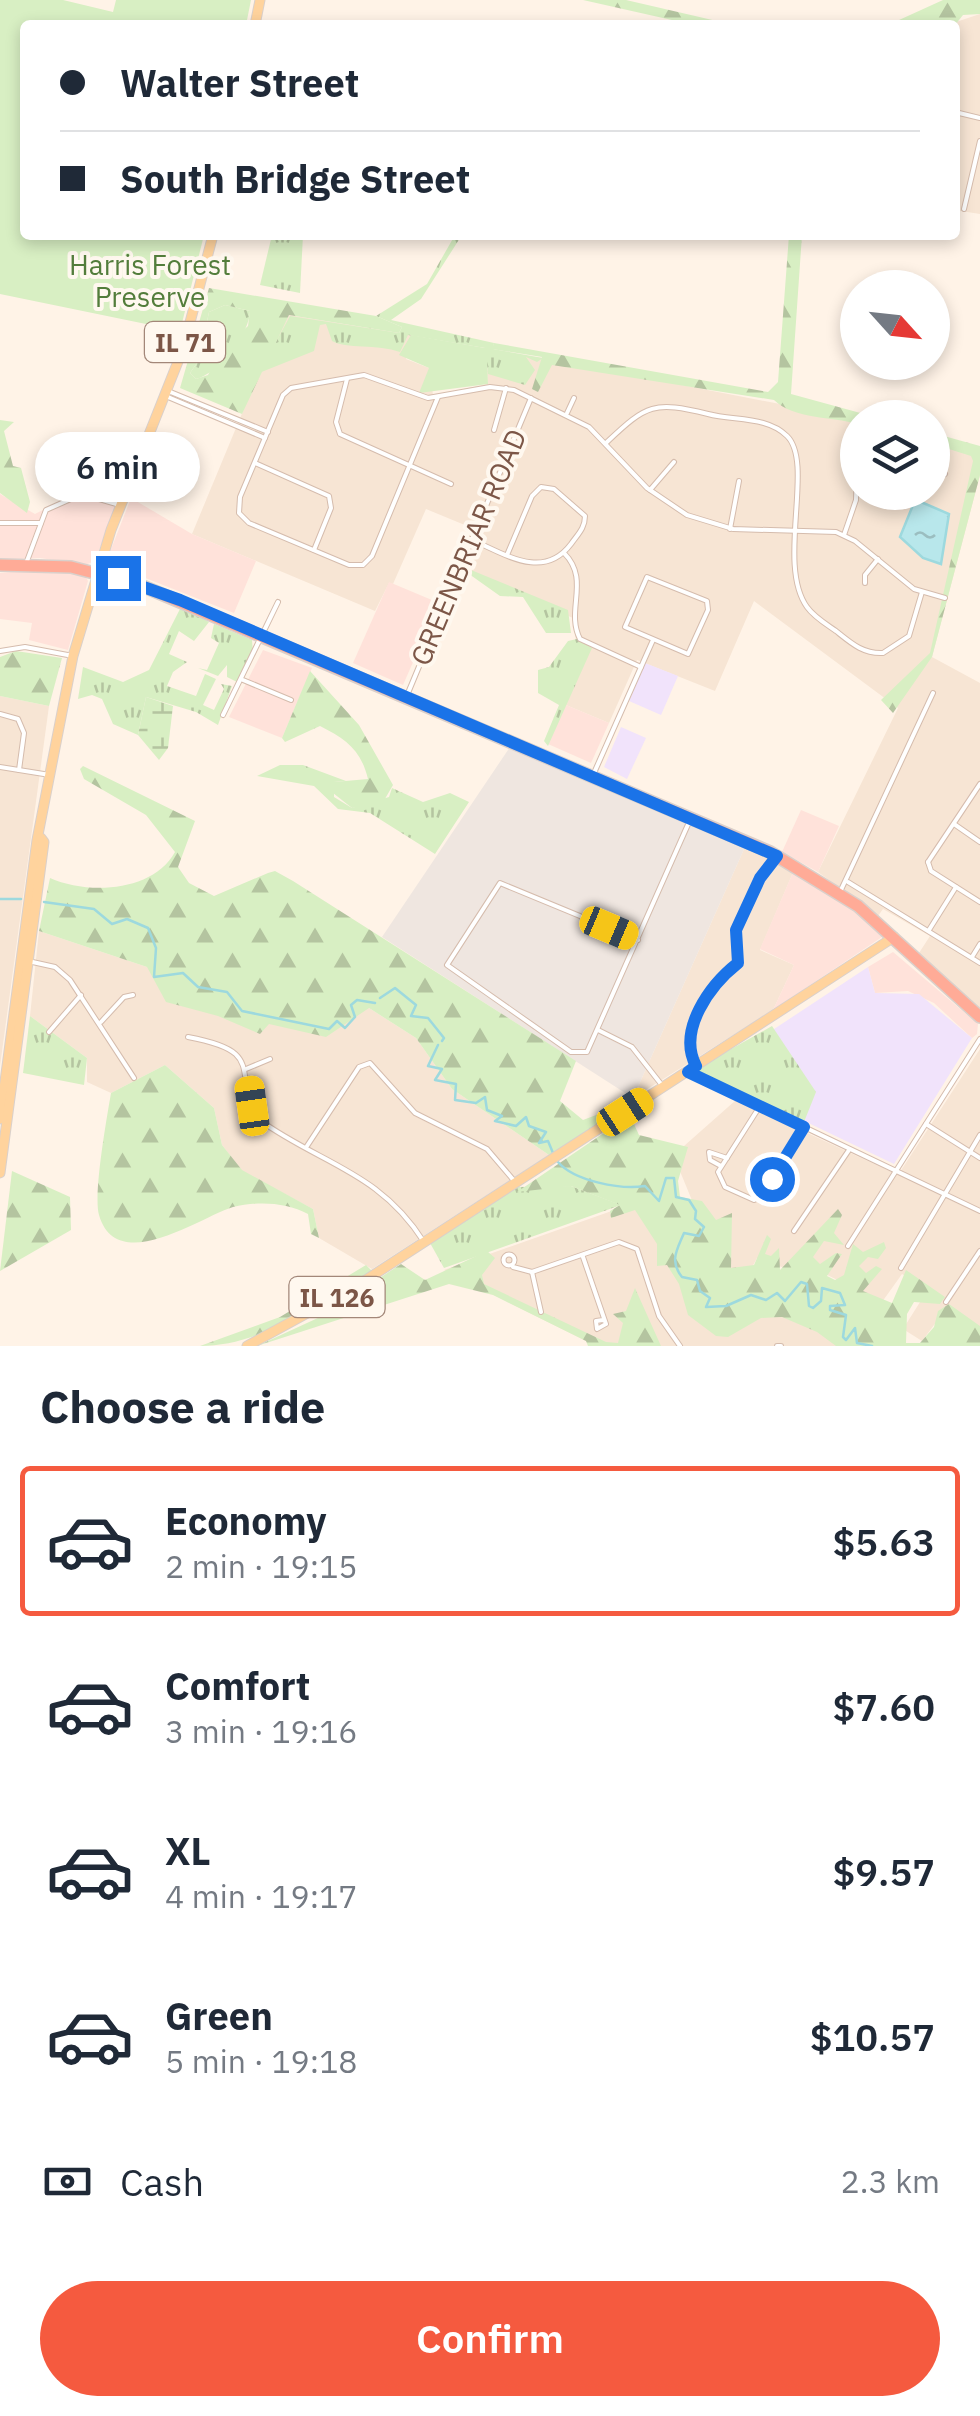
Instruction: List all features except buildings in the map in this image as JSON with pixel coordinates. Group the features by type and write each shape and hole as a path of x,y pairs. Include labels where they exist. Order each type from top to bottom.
{"highway":[{"path":"0,565 41,564 96,572 152,589 777,856 843,887 980,1017"}],"main road":[{"name":"IL 71","path":"0,1119 50,775 73,656 96,572 193,318 212,240"},
{"path":"424,1242 894,937"},
{"path":"877,950 908,950"},
{"name":"IL 71","path":"0,1173 10,1037"},
{"name":"IL 126","path":"247,1346 319,1308 424,1242"}],"street":[{"path":"964,208 980,141"},
{"path":"438,397 411,467 364,566 349,565 249,523 237,514 239,500 288,389 374,376 419,396 506,388 567,413 607,442 650,490 687,515 730,529 823,529 844,535 922,592 945,598"},
{"path":"347,378 335,430 348,440 451,484"},
{"path":"494,430 494,419 506,388"},
{"path":"167,393 267,435"},
{"name":"GREENBRIAR ROAD","path":"406,698 532,397"},
{"path":"567,413 574,398"},
{"path":"607,442 642,411 666,405 768,424 794,439 798,458 793,573 810,610 854,645 874,653 893,650 906,641 913,629 922,592"},
{"path":"650,490 674,462"},
{"path":"255,463 332,499 314,550"},
{"path":"540,478 541,487"},
{"path":"730,529 738,481"},
{"path":"470,539 540,565 564,553 588,518 554,489 541,487"},
{"path":"506,554 532,496 541,487"},
{"path":"24,564 34,551 46,510 82,494 120,505"},
{"path":"844,535 853,510"},
{"path":"0,523 41,523"},
{"path":"34,551 41,564"},
{"path":"564,553 578,572 575,626 580,640 641,667"},
{"path":"865,583 865,575 878,559"},
{"path":"648,577 707,601 708,610 688,654 652,640 625,628 648,577"},
{"path":"223,715 278,602"},
{"path":"593,776 652,640"},
{"path":"0,651 25,647 73,656"},
{"path":"242,680 291,700"},
{"path":"933,693 843,887 980,963"},
{"path":"0,714 18,720 24,727 19,770"},
{"path":"0,767 50,775"},
{"path":"980,786 926,861 931,871 980,902"},
{"path":"638,940 500,884 447,965 571,1052 586,1052 638,940 690,818"},
{"path":"954,824 980,842"},
{"path":"777,856 760,878 736,930 738,963 719,979 689,1035 692,1069 980,1212"},
{"path":"928,931 956,888"},
{"path":"972,958 980,944"},
{"path":"25,961 55,967 82,995 134,1078"},
{"path":"49,1032 82,995"},
{"path":"101,1022 124,997 133,995"},
{"path":"598,1030 632,1047 664,1088"},
{"path":"188,1038 221,1045 246,1070 258,1119 308,1146 398,1206 424,1242"},
{"path":"848,1246 980,1039"},
{"path":"246,1070 270,1059"},
{"path":"308,1146 358,1067 370,1064 414,1112 487,1149 516,1183"},
{"path":"760,1106 722,1166 720,1184 757,1199 804,1127"},
{"path":"926,1124 980,1158"},
{"path":"901,1268 980,1134"},
{"path":"794,1231 850,1150"},
{"path":"722,1166 710,1160 709,1152 727,1158"},
{"path":"511,1265 532,1272 619,1242 634,1246 664,1327 680,1346"},
{"path":"946,1302 980,1251"},
{"path":"556,1254 559,1262"},
{"path":"583,1255 603,1320"},
{"path":"532,1272 541,1312"}],"shaded area":[{"path":"980,14 980,214 960,211 960,21"},
{"path":"289,315 411,335 406,359 429,368 433,395 488,384 487,371 495,354 543,358 840,416 840,510 950,510 950,444 980,452 980,475 932,657 980,683 980,1009 919,953 930,936 883,909 878,916 818,872 898,708 754,601 715,691 637,660 609,723 566,705 576,642 573,618 456,567 472,528 426,509 393,584 389,583 375,611 192,534 263,363"},
{"path":"82,490 118,500 95,561 85,565 40,558 0,560 0,494 35,514"},
{"path":"131,498 192,534 256,561 234,613 110,564 108,557"},
{"path":"45,569 84,574 88,581 68,650 29,640 32,623 0,619 0,573"},
{"path":"389,582 439,603 403,685 353,663"},
{"path":"263,650 312,668 282,738 229,717"},
{"path":"645,663 678,676 661,715 629,701"},
{"path":"0,696 49,706 0,1066"},
{"path":"566,705 609,723 591,763 548,744"},
{"path":"621,727 646,738 627,779 604,767"},
{"path":"510,747 745,847 633,1098 382,937"},
{"path":"801,810 839,826 818,872 782,852"},
{"path":"745,847 794,870 760,950 794,965 773,1010 633,1098"},
{"path":"794,870 849,906 882,937 773,1010 794,965 760,949"},
{"path":"39,931 147,967 369,1008 416,1038 452,1089 549,1155 372,1269 319,1238 313,1209 242,1171 222,1145 214,1108 165,1065 111,1093 87,1082 87,1058 30,1016"},
{"path":"893,952 978,1024 977,1034 972,1038 934,1003 908,991 875,993 868,967"},
{"path":"868,967 875,993 919,994 972,1038 894,1164 706,1074"},
{"path":"980,1049 980,1332 946,1309 922,1341 903,1329 927,1291 902,1274 882,1302 801,1262 790,1270 757,1258 747,1277 724,1278 677,1164 684,1146 736,1100 898,1175"},
{"path":"640,1201 700,1270 849,1346 596,1346 444,1270"}],"green space":[{"name":"Harris Forest Preserve","path":"0,0 63,0 113,12 116,0 251,0 247,20 20,20 20,240 203,240 180,331 0,294"},
{"path":"583,0 626,0 712,20 672,20"},
{"path":"943,0 980,0 980,14 963,15 959,20 899,20"},
{"path":"271,240 303,240 300,293 260,285"},
{"path":"452,240 459,240 421,299 391,320 494,343 493,349 543,358 537,362 526,357 535,370 525,385 488,374 485,348 408,335 400,352 345,345 332,341 326,324 320,325 314,351 259,373 290,316 399,333 402,327 376,316 427,284"},
{"path":"789,240 802,240 791,394 840,407 840,421 792,411 774,400 552,365 538,392 532,389 542,357 492,349 494,343 768,392 778,382"},
{"path":"209,288 376,316 402,327 399,333 289,315 242,414 180,388","holes":["225,305 250,311 248,326 220,351 208,375 196,379 190,373 199,360 209,312"]},
{"path":"225,305 250,311 249,320 223,361 196,379 190,373 199,360 209,312"},
{"path":"411,335 485,348 495,354 487,360 488,384 419,393 429,368 399,355"},
{"path":"0,420 14,422 4,431 13,466 21,468 30,502 27,513 0,493"},
{"path":"950,438 980,446 980,475 932,657 893,713 881,700 930,653 971,456 950,449"},
{"path":"471,570 568,610 571,633 546,633 523,597 500,596 469,574"},
{"path":"181,607 209,622 194,641 179,631 169,654 187,662 173,672 167,686 196,696 205,674 216,679 203,705 214,710 224,689 221,684 232,686 218,725 196,712 146,697 138,735 113,724 102,699 92,695 78,699 83,667 123,682 149,670"},
{"path":"214,624 252,640 253,653 237,682 227,677 227,665 218,676 198,668 207,670 219,643 211,638"},
{"path":"577,639 592,648 548,746 544,741 559,705 538,693 538,670 549,667 568,641"},
{"path":"16,651 62,658 49,706 0,696 0,657"},
{"path":"310,671 359,725 393,785 382,804 352,808 328,789 334,782 368,779 357,753 337,736 320,726 285,742 282,738"},
{"path":"146,697 173,706 168,748 159,760 138,735"},
{"path":"280,765 303,765 346,781 334,782 334,797 352,808 389,797 392,788 423,802 450,793 469,802 435,854 370,813 338,809 314,786 257,776"},
{"path":"83,766 195,821 178,867 189,883 214,896 275,871 576,1061 560,1101 583,1120 612,1109 615,1114 549,1155 452,1089 416,1038 369,1008 326,1037 269,1024 260,1034 218,1016 166,1002 147,967 39,931 50,878 82,887 119,886 152,875 175,852 146,815 84,779 80,769"},
{"path":"30,1016 87,1058 84,1085 23,1073"},
{"path":"772,1026 816,1092 804,1122 698,1074 701,1066"},
{"path":"165,1065 214,1108 222,1145 242,1170 313,1209 319,1238 311,1234 308,1214 261,1203 233,1207 161,1238 141,1242 123,1241 109,1233 99,1215 98,1190 111,1093"},
{"path":"645,1105 649,1110 634,1124 639,1135 688,1147 678,1181 680,1197 702,1201 716,1220 732,1213 731,1268 754,1265 767,1235 771,1239 765,1254 771,1256 779,1248 780,1270 838,1209 842,1215 834,1233 844,1245 824,1241 813,1257 820,1264 836,1253 842,1254 827,1276 835,1280 844,1275 853,1244 863,1252 884,1242 886,1248 878,1259 868,1257 859,1266 866,1273 876,1266 882,1269 863,1291 892,1303 906,1270 945,1297 940,1304 914,1302 907,1314 906,1343 920,1343 934,1327 938,1311 949,1304 980,1326 980,1346 836,1346 817,1332 782,1317 761,1318 728,1337 716,1336 688,1315 679,1284 667,1265 657,1266 657,1244 635,1210 611,1218 610,1211 620,1205 571,1186 517,1192"},
{"path":"12,1171 70,1197 71,1230 0,1271"},
{"path":"571,1186 621,1205 444,1268 430,1243 518,1187"},
{"path":"487,1251 495,1258 482,1275 484,1284 606,1342 618,1343 623,1323 613,1314 626,1311 635,1288 661,1346 588,1346 586,1341 493,1295 449,1284 257,1346 320,1317 401,1264 425,1280"},
{"path":"366,1265 373,1272 290,1321 246,1339 200,1346 280,1317"}],"water":[{"path":"911,510 940,510 949,514 941,564 923,558 900,537"}],"waterway":[{"path":"0,899 21,899"},
{"path":"44,902 94,909 112,924 127,919 148,928 156,948 154,977 183,973 198,987 227,992 242,1011 329,1029 337,1021 345,1028 355,1017 351,1005 357,1000 375,1003"},
{"path":"380,998 395,988 416,1005 411,1016 428,1018 444,1038 442,1041"},
{"path":"438,1045 428,1066 442,1069 435,1080 456,1084 455,1100 476,1103 485,1097 487,1110 502,1116 495,1121 516,1126 526,1117 529,1126 546,1132 539,1143 548,1141 553,1153"},
{"path":"558,1162 598,1183 645,1186 659,1201 666,1178 674,1178 676,1197 689,1200 696,1211 695,1219 704,1227 699,1236 684,1233 676,1266 682,1277 697,1280 700,1291 710,1298 706,1307 726,1306 751,1295 766,1300 777,1293 785,1301 801,1282 807,1284 809,1306 813,1308 821,1301 822,1288 840,1293 845,1305 830,1306 830,1310 846,1315 843,1337 846,1340 855,1328 857,1343 872,1346"}],"route":[{"path":"118,578 180,600 777,856 760,878 736,930 738,963 719,979 692,1027 688,1043 696,1066 688,1072 804,1127 772,1179"}]}
